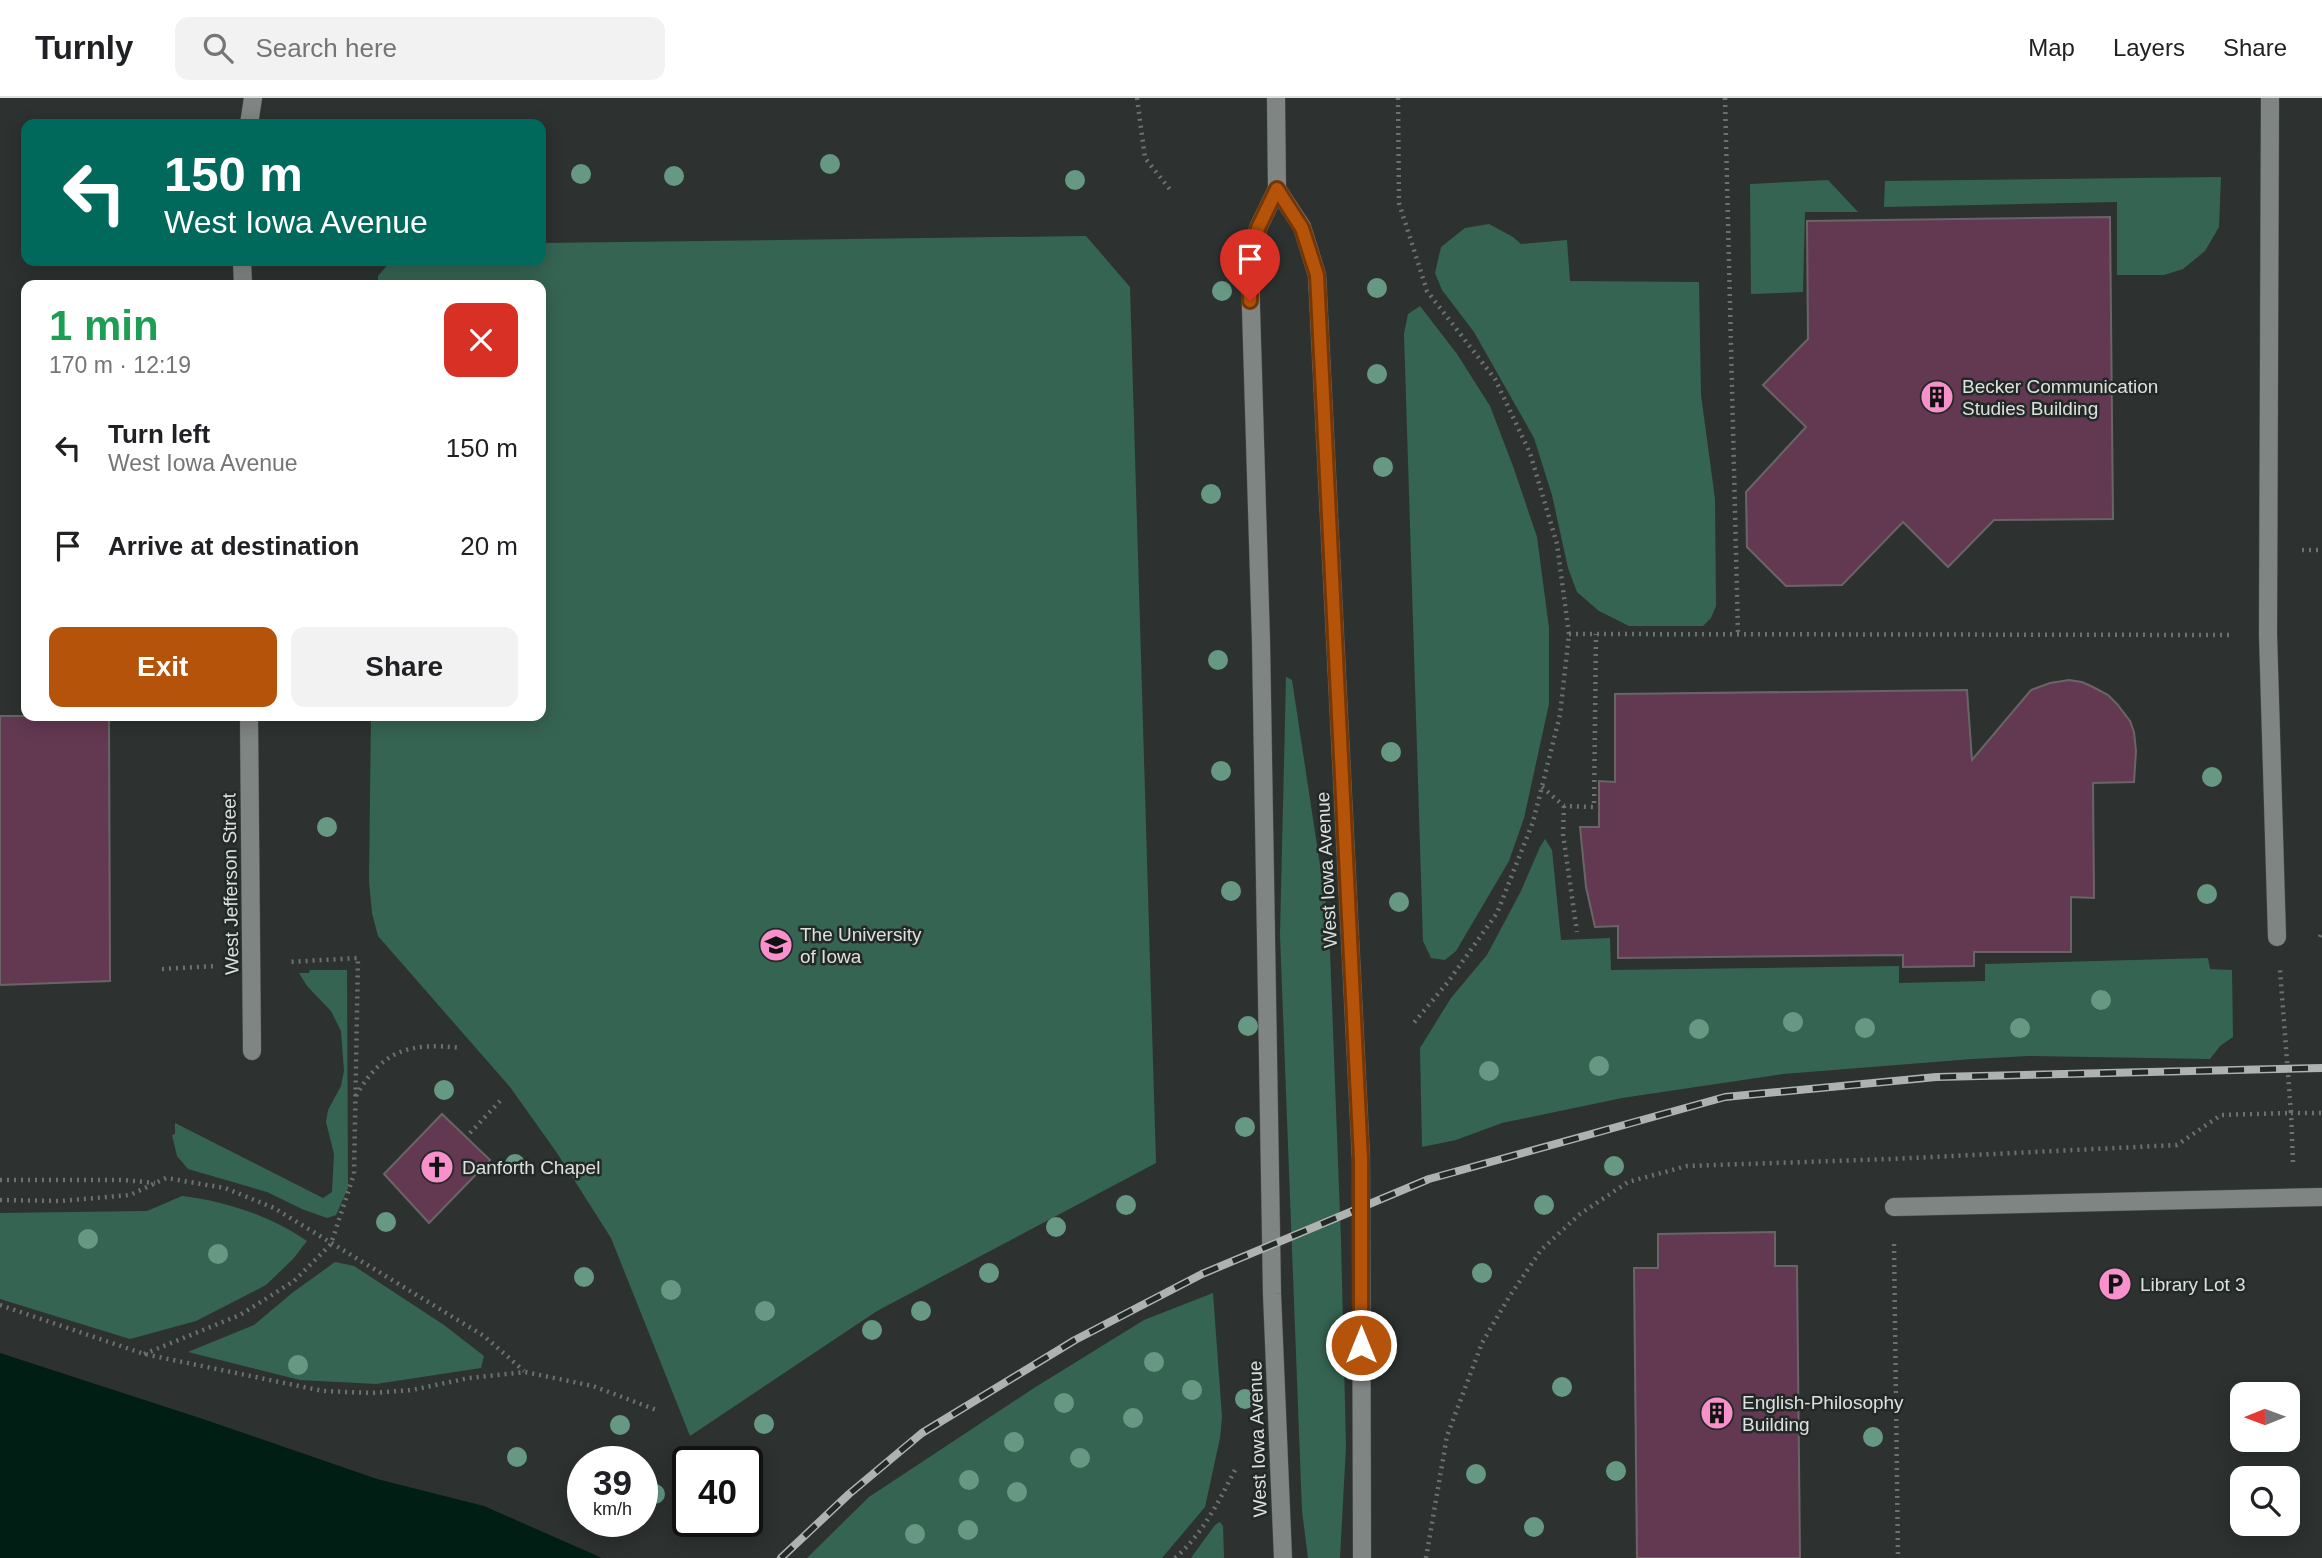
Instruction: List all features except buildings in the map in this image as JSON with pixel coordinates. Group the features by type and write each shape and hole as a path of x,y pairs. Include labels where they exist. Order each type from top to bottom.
{"street":[{"path":"250,119 253,98"},
{"name":"West Iowa Avenue","path":"1276,98 1277,189 1258,228 1250,275 1261,655 1272,1294 1283,1558"},
{"path":"2270,98 2268,634 2277,937"},
{"name":"West Iowa Avenue","path":"1277,189 1302,228 1317,275 1361,1159 1362,1558"},
{"name":"West Jefferson Street","path":"249,721 252,1051"},
{"path":"1894,1207 2322,1197"}],"path":[{"path":"1137,98 1145,158 1172,192"},
{"path":"1398,98 1399,203 1427,291 1494,379 1530,453 1557,544 1569,634 1560,715 1533,822 1497,913 1448,982 1412,1025"},
{"path":"1725,98 1738,634"},
{"path":"1569,634 2268,634"},
{"path":"1542,787 1564,806 1594,807 1596,635"},
{"path":"1564,806 1563,834 1577,932"},
{"path":"2277,937 2296,1199"},
{"path":"144,1354 240,1315 294,1280 331,1244 354,1174 358,958 162,969"},
{"path":"356,1097 367,1076 384,1059 406,1050 433,1044 461,1048"},
{"path":"470,1133 500,1101"},
{"path":"1426,1558 1447,1436 1482,1343 1541,1250 1580,1214 1628,1181 1687,1166 2177,1145 2221,1115 2322,1112"},
{"path":"1891,1159 1894,1207 1898,1558"},
{"path":"0,1200 61,1201 131,1195 166,1178 225,1188 274,1208 484,1336 525,1371"},
{"path":"0,1180 123,1180 156,1184"},
{"path":"0,1305 144,1354 323,1391 372,1393 412,1390 469,1378 525,1371 593,1386 659,1411"},
{"path":"1175,1558 1184,1551 1214,1510 1236,1468"}],"shaded area":[{"path":"2221,177 2219,227 2205,251 2183,269 2164,275 2117,275 2117,202 1884,207 1885,181"},
{"path":"1828,180 1858,212 1805,212 1803,292 1751,294 1750,184"},
{"path":"1489,224 1521,244 1567,240 1570,281 1699,282 1701,395 1715,499 1716,606 1711,618 1703,626 1629,626 1599,611 1577,592 1568,568 1552,495 1534,438 1474,332 1442,290 1435,273 1441,247 1465,228"},
{"name":"The University of Iowa","path":"1086,236 1130,287 1156,1163 877,1311 690,1436 611,1238 557,1153 510,1087 378,936 372,913 369,881 371,721 546,721 546,280 378,280 378,276 387,266 546,266 546,243"},
{"path":"1420,306 1457,354 1490,406 1537,537 1549,628 1549,704 1524,818 1509,861 1456,951 1445,960 1431,958 1423,941 1404,334 1408,314"},
{"path":"1286,677 1292,680 1329,925 1346,1446 1340,1558 1308,1558 1302,1511 1280,935"},
{"path":"1545,839 1552,850 1561,940 1610,938 1611,970 1899,966 1899,983 1985,981 1985,964 2208,958 2210,969 2232,970 2233,1037 2220,1046 2210,1059 2028,1056 1783,1074 1622,1098 1502,1123 1456,1140 1422,1147 1420,1048 1451,998 1487,955"},
{"path":"310,970 347,970 348,1188 336,1215 327,1218 267,1192 188,1169 177,1156 172,1135 175,1134 175,1123 323,1198 332,1192 334,1154 326,1122 328,1110 341,1086 344,1071 341,1031 331,1011 307,986 299,973 309,973"},
{"path":"182,1196 247,1211 278,1224 307,1241 266,1285 196,1321 130,1339 0,1299 0,1213 147,1211"},
{"path":"335,1262 354,1266 444,1325 484,1356 481,1368 376,1384 300,1380 188,1352 254,1325"},
{"path":"1213,1293 1222,1417 1220,1438 1205,1507 1162,1558 807,1558 869,1497 1034,1388 1144,1320"},
{"path":"0,1353 377,1479 484,1506 602,1558 0,1558"},
{"path":"1220,1522 1223,1526 1224,1558 1191,1558 1215,1525"}],"railway":[{"path":"781,1558 849,1494 922,1433 1075,1340 1202,1274 1429,1179 1725,1097 1936,1077 2322,1068"}],"place":[{"name":"Becker Communication Studies Building","path":"1937,397"},
{"name":"The University of Iowa","path":"776,945"},
{"name":"Danforth Chapel","path":"437,1167"},
{"name":"Library Lot 3","path":"2115,1284"},
{"name":"English-Philosophy Building","path":"1717,1413"}],"route":[{"path":"1250,301 1250,275 1258,228 1277,189 1302,228 1317,275 1361,1159 1361,1345"}]}
